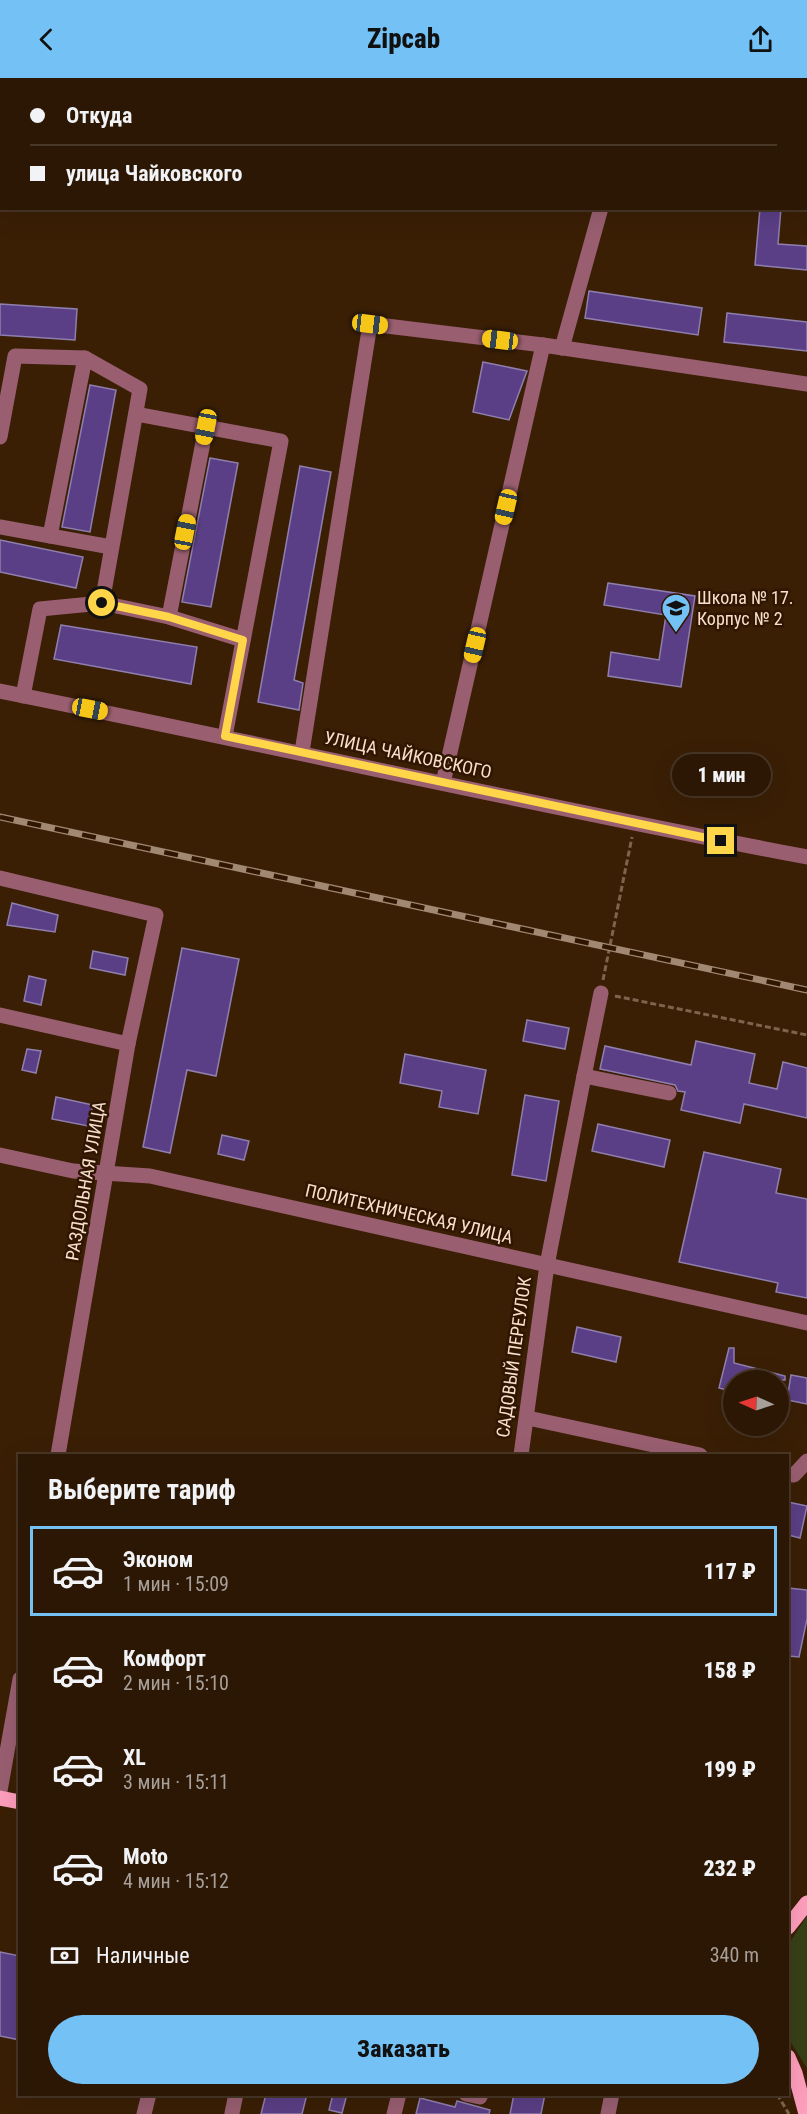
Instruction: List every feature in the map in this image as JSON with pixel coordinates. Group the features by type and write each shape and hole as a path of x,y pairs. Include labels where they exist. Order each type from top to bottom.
{"main road":[{"path":"0,1798 18,1802"},
{"path":"789,1914 807,1903"},
{"path":"789,1926 807,1903"},
{"path":"789,2059 807,2080"},
{"path":"789,2060 795,2073 806,2114"}],"street":[{"path":"562,348 600,210"},
{"path":"302,752 370,324 543,345 807,384"},
{"path":"443,783 543,345"},
{"path":"0,437 15,356 85,358 140,389 102,603"},
{"path":"50,536 85,358"},
{"path":"136,414 281,441 225,736"},
{"path":"169,617 206,427"},
{"path":"0,527 111,547"},
{"path":"23,696 40,609 102,603 169,617 243,640"},
{"name":"УЛИЦА ЧАЙКОВСКОГО","path":"0,691 302,752 634,824 807,857"},
{"name":"РАЗДОЛЬНАЯ УЛИЦА","path":"0,879 156,915 128,1044 58,1454"},
{"name":"САДОВЫЙ ПЕРЕУЛОК","path":"521,1454 528,1418 546,1265 601,993"},
{"path":"0,1015 128,1044"},
{"path":"584,1076 669,1093"},
{"name":"ПОЛИТЕХНИЧЕСКАЯ УЛИЦА","path":"0,1155 73,1171 150,1176 807,1323"},
{"path":"528,1418 695,1454"},
{"path":"789,1474 794,1475 807,1461"},
{"path":"0,1791 18,1690"},
{"path":"144,2114 148,2096"},
{"path":"232,2113 236,2096"},
{"path":"394,2114 398,2096"},
{"path":"608,2114 612,2096"}],"path":[{"path":"634,824 601,993 807,1035"},
{"path":"778,2096 789,2114"}],"green space":[{"path":"807,1916 807,2068 789,2040 789,1943"}],"building":[{"path":"760,210 781,210 778,244 807,246 807,270 755,265"},
{"path":"589,291 702,308 698,335 585,318"},
{"path":"0,304 77,309 75,340 0,335"},
{"path":"727,313 807,322 807,351 724,342"},
{"path":"483,362 527,371 509,420 473,412"},
{"path":"90,385 116,390 90,532 62,527"},
{"path":"210,458 238,463 211,607 182,602"},
{"path":"300,466 331,472 294,680 303,683 299,710 258,702"},
{"path":"0,540 83,557 76,588 0,572"},
{"name":"Школа № 17. Корпус № 2","path":"608,583 695,596 681,687 608,676 611,652 659,660 666,615 604,605"},
{"path":"61,625 197,647 191,684 54,659"},
{"path":"12,903 58,915 55,932 7,925"},
{"path":"182,948 239,959 216,1076 187,1070 170,1153 143,1147"},
{"path":"93,951 128,958 125,975 90,968"},
{"path":"29,976 46,980 41,1005 24,1001"},
{"path":"527,1020 569,1028 565,1049 523,1041"},
{"path":"696,1041 755,1054 749,1083 777,1089 783,1062 807,1068 807,1118 744,1104 740,1123 681,1110 685,1092 678,1091 675,1085 600,1069 605,1046 691,1065"},
{"path":"27,1049 41,1051 36,1073 22,1070"},
{"path":"405,1054 486,1070 478,1114 439,1107 442,1091 400,1083"},
{"path":"525,1095 559,1101 546,1181 512,1175"},
{"path":"56,1097 93,1105 88,1126 52,1119"},
{"path":"598,1124 670,1140 664,1167 592,1151"},
{"path":"222,1135 249,1141 244,1160 218,1154"},
{"path":"704,1152 781,1169 776,1193 807,1199 807,1298 776,1292 778,1283 679,1262"},
{"path":"577,1327 621,1337 616,1362 572,1352"},
{"path":"729,1348 734,1348 734,1363 761,1370 724,1370"},
{"path":"723,1372 723,1389 719,1388"},
{"path":"791,1375 807,1378 807,1404 789,1400"},
{"path":"789,1502 807,1506 800,1538 789,1535"},
{"path":"789,1588 807,1590 807,1619 799,1657 789,1656"},
{"path":"0,1952 18,1956 18,2040 0,2036"},
{"path":"266,2096 306,2096 302,2114 261,2114"},
{"path":"332,2096 346,2096 342,2113 329,2110"},
{"path":"514,2096 545,2096 541,2114 510,2114"},
{"path":"420,2098 455,2107 457,2101 490,2110 489,2114 416,2114"}],"railway":[{"path":"0,817 807,990"}],"place":[{"name":"Школа № 17. Корпус № 2","path":"676,634"}],"route":[{"path":"102,603 169,617 243,640 225,736 721,841"}]}
